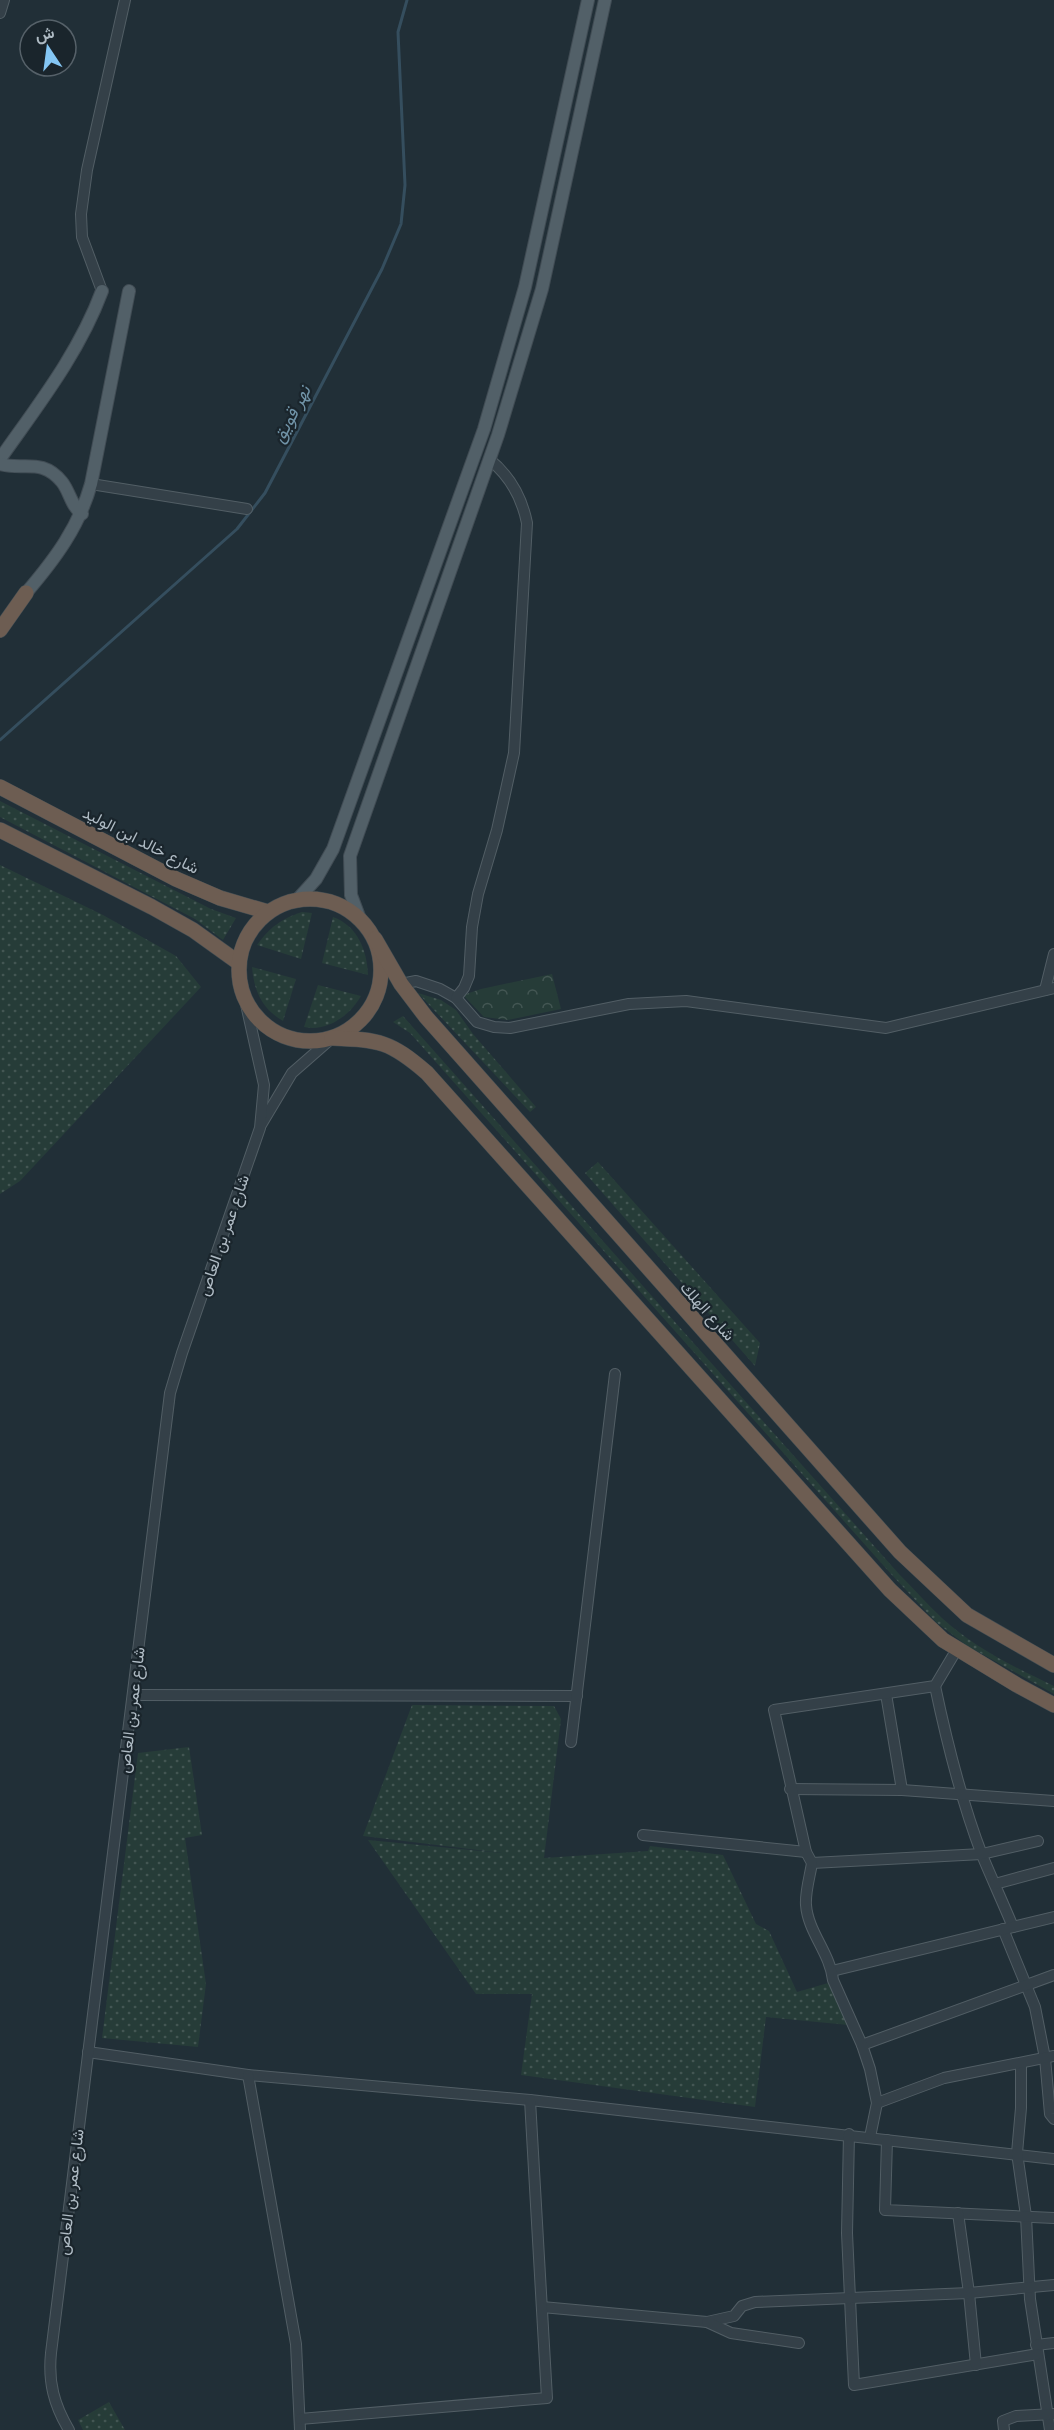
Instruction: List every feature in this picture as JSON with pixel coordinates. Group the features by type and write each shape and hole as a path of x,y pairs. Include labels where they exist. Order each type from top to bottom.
{"highway":[{"path":"0,630 26,593"},
{"name":"شارع خالد ابن الوليد","path":"2,788 176,879 220,898 268,912"},
{"path":"0,830 193,930 238,963"},
{"path":"332,1038 359,1021 370,1009 380,987 381,963 375,939 360,919 347,908 314,898 297,900 268,912 251,930 241,952 238,963 239,981 245,1000 256,1017 272,1031 291,1039 312,1041 332,1038 386,1043 403,1052 427,1073 890,1590 943,1640 1054,1705"},
{"name":"شارع الهلك","path":"375,939 401,984 426,1017 900,1552 967,1615 1054,1665"}],"main road":[{"path":"297,900 316,879 333,849 484,429 525,286 588,0"},
{"path":"360,919 351,895 350,856 489,459 542,290 605,0"},
{"path":"0,459 70,357 86,329 102,291"},
{"path":"26,593 54,560 81,514 91,484 129,291"},
{"path":"0,464 36,466 48,470 62,482 81,514"}],"street":[{"path":"0,14 4,0"},
{"path":"102,291 82,237 81,214 87,170 125,0"},
{"path":"456,998 464,988 469,976 474,911 497,830 516,739 527,523 518,495 502,471 489,459"},
{"path":"91,484 247,509"},
{"path":"401,984 416,981 440,989 456,998 477,1022 494,1027 510,1028 629,1004 686,1001 886,1028 1049,989 1054,954"},
{"name":"شارع عمر بن العاص","path":"69,2430 54,2399 49,2369 170,1393 260,1128 264,1085 245,1000"},
{"path":"260,1128 292,1073 332,1038"},
{"path":"571,1742 615,1374"},
{"path":"957,1649 936,1686 945,1733 963,1796 982,1854 995,1884 1050,2057 1050,2114 1054,2119"},
{"path":"870,2137 877,2103 862,2045 833,1980 832,1971 811,1927 806,1904 812,1863 806,1852 790,1789 774,1710 936,1686"},
{"path":"886,1694 902,1790"},
{"path":"133,1695 577,1696"},
{"path":"790,1789 902,1790 1054,1801"},
{"path":"643,1835 806,1852"},
{"path":"812,1863 982,1854 1038,1840"},
{"path":"995,1884 1054,1868"},
{"path":"832,1971 1054,1917"},
{"path":"862,2045 1054,1975"},
{"path":"88,2052 248,2075 530,2100 849,2134 1054,2159"},
{"path":"877,2103 944,2078 1050,2057"},
{"path":"1021,2063 1021,2108 1017,2153 1026,2216 1029,2287 1037,2350 1051,2414 1050,2430"},
{"path":"248,2075 296,2344 300,2425 547,2398 530,2100"},
{"path":"849,2134 847,2233 854,2385 976,2365 1037,2350 1054,2343"},
{"path":"887,2140 885,2210 1054,2218"},
{"path":"958,2213 976,2365"},
{"path":"542,2307 707,2322 734,2316 742,2306 755,2302 850,2296 969,2293 1054,2285"},
{"path":"707,2322 731,2333 799,2343"},
{"path":"1004,2430 1004,2421 1016,2416 1051,2414"}],"green space":[{"path":"0,801 211,909 236,918 223,940 195,919 0,817"},
{"path":"0,865 103,915 176,956 201,987 20,1181 0,1194"},
{"path":"302,912 312,913 301,959 257,945 276,924"},
{"path":"333,917 349,926 360,940 366,957 368,975 322,963"},
{"path":"252,967 296,979 283,1021 264,1005 257,991"},
{"path":"552,974 561,1009 508,1020 484,1017 463,995 481,989"},
{"path":"318,985 361,996 351,1010 330,1024 313,1028 304,1027"},
{"path":"418,993 441,1000 456,1010 473,1034 536,1107 530,1112"},
{"path":"403,1016 925,1602 954,1629 981,1648 1054,1686 1054,1694 966,1645 936,1622 410,1033 393,1022"},
{"path":"598,1162 760,1343 755,1366 585,1173"},
{"path":"412,1705 554,1706 561,1719 544,1858 648,1851 650,1846 723,1855 756,1924 769,1931 797,1992 828,1983 848,2025 766,2017 755,2107 521,2075 532,1994 476,1994 368,1840 502,1853 363,1836"},
{"path":"189,1747 202,1835 185,1838 206,1984 198,2047 102,2038 138,1753"},
{"path":"109,2402 125,2430 83,2430 78,2420"}],"waterway":[{"name":"نهر قويق","path":"0,740 237,529 265,493 382,269 401,224 405,185 398,32 407,0"}]}
